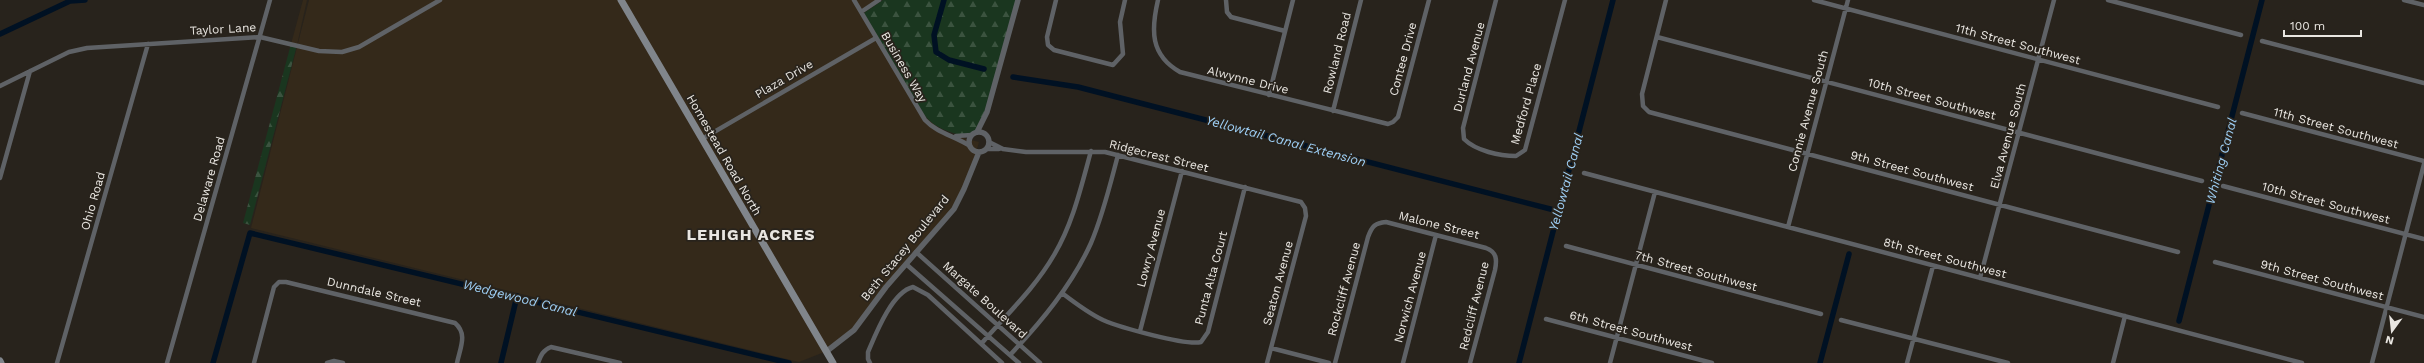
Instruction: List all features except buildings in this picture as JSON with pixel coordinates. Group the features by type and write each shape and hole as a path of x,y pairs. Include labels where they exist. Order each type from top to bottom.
{"main road":[{"name":"Homestead Road North","path":"621,0 833,363"}],"street":[{"name":"Delaware Road","path":"167,363 270,0"},
{"name":"Taylor Lane","path":"0,86 78,49 260,36 319,51 342,52 359,46 440,0"},
{"name":"Business Way","path":"854,0 925,120 937,130 971,148"},
{"path":"861,12 879,0"},
{"path":"987,112 975,134 969,140 971,148 979,152 987,149 989,142 985,134 987,112 1018,0"},
{"path":"1056,0 1047,38 1048,45 1054,50 1113,65 1123,54 1120,22 1125,0"},
{"name":"Alwynne Drive","path":"1158,0 1153,25 1153,38 1160,54 1170,65 1188,75 1381,124 1393,122"},
{"path":"1226,0 1226,12 1230,17 1285,31"},
{"path":"1269,95 1293,0"},
{"name":"Rowland Road","path":"1333,111 1361,0"},
{"name":"Contee Drive","path":"1393,122 1398,117 1403,102 1429,0"},
{"name":"Durland Avenue","path":"1464,140 1463,128 1496,0"},
{"name":"Medford Place","path":"1464,140 1470,145 1509,156 1516,156 1525,150 1565,0"},
{"path":"1657,37 1666,0"},
{"name":"11th Street Southwest","path":"1814,0 2218,106"},
{"name":"Connie Avenue South","path":"1788,227 1848,0"},
{"name":"Elva Avenue South","path":"1980,278 2054,0"},
{"path":"2108,0 2241,35"},
{"path":"2404,0 2424,5"},
{"name":"10th Street Southwest","path":"1657,37 2202,181"},
{"name":"9th Street Southwest","path":"1657,37 1642,94 1643,106 1649,112 2178,252"},
{"name":"Plaza Drive","path":"702,139 876,38"},
{"path":"2262,41 2424,83"},
{"name":"Ohio Road","path":"57,363 148,44"},
{"path":"0,178 30,72"},
{"name":"11th Street Southwest","path":"2242,113 2424,163"},
{"name":"Business Way","path":"947,134 964,137 975,134"},
{"path":"975,134 985,134"},
{"name":"Ridgecrest Street","path":"989,142 1003,149"},
{"name":"Beth Stacey Boulevard","path":"971,148 972,167"},
{"name":"Ridgecrest Street","path":"987,149 1003,149 1038,153 1091,151 1118,155 1295,200 1301,202 1305,208"},
{"path":"982,343 1037,281 1056,251 1071,217 1091,151"},
{"name":"Beth Stacey Boulevard","path":"827,351 854,330 886,287 954,208 964,189 979,152"},
{"path":"1010,355 1062,293 1084,258 1095,233 1118,155"},
{"path":"2372,363 2424,163"},
{"name":"Lowry Avenue","path":"1140,331 1182,171"},
{"name":"8th Street Southwest","path":"1584,173 2302,363"},
{"name":"10th Street Southwest","path":"2224,186 2424,239"},
{"name":"Punta Alta Court","path":"1062,293 1104,321 1194,344 1201,342 1205,337 1245,187"},
{"path":"1610,363 1655,192"},
{"name":"Seaton Avenue","path":"1268,363 1306,216 1305,208"},
{"name":"Malone Street","path":"1376,223 1386,222 1486,248 1494,254"},
{"name":"Rockcliff Avenue","path":"1335,363 1368,237 1371,227 1376,223"},
{"name":"Norwich Avenue","path":"1403,363 1436,235"},
{"name":"7th Street Southwest","path":"1566,246 1821,314"},
{"name":"Margate Boulevard","path":"916,252 1040,363"},
{"name":"Redcliff Avenue","path":"1470,363 1495,270 1497,260 1494,254"},
{"name":"9th Street Southwest","path":"2215,262 2424,317"},
{"name":"Margate Boulevard","path":"906,264 1019,363"},
{"path":"1908,363 1933,266"},
{"name":"Dunndale Street","path":"254,363 271,294 274,287 279,282 286,282 449,321 461,328 462,340 457,363"},
{"path":"870,363 868,359 868,352 885,316 900,294 913,287 928,295 1002,363"},
{"path":"928,295 934,287"},
{"path":"2113,363 2125,316"},
{"name":"6th Street Southwest","path":"1546,319 1712,363"},
{"path":"1842,320 2008,363"},
{"path":"538,363 546,349 558,348 620,363"},
{"path":"1271,348 1329,363"},
{"path":"327,363 334,361 343,363"}],"shaded area":[{"path":"303,0 307,0 297,45 291,44"},
{"path":"309,0 879,0 861,12 921,114 947,134 979,142 972,167 958,201 865,317 827,351 799,362 251,228"},
{"path":"600,315 791,363 783,363 600,317"}],"green space":[{"path":"883,0 1016,0 985,111 976,130 968,137 937,126 932,123 923,113 864,13"},
{"path":"291,44 297,45 250,225 243,223"}],"waterway":[{"path":"0,34 70,1 85,0"},
{"name":"Yellowtail Canal Extension","path":"944,0 934,35 936,52 949,60 984,69"},
{"name":"Yellowtail Canal","path":"1519,363 1613,0"},
{"name":"Whiting Canal","path":"2179,321 2262,0"},
{"name":"Yellowtail Canal Extension","path":"1013,77 1078,87 1558,211"},
{"name":"Wedgewood Canal","path":"213,363 250,233 789,363"},
{"path":"1820,363 1849,254"},
{"path":"501,363 517,296"}],"district":[{"name":"LEHIGH ACRES","path":"751,234"}]}
